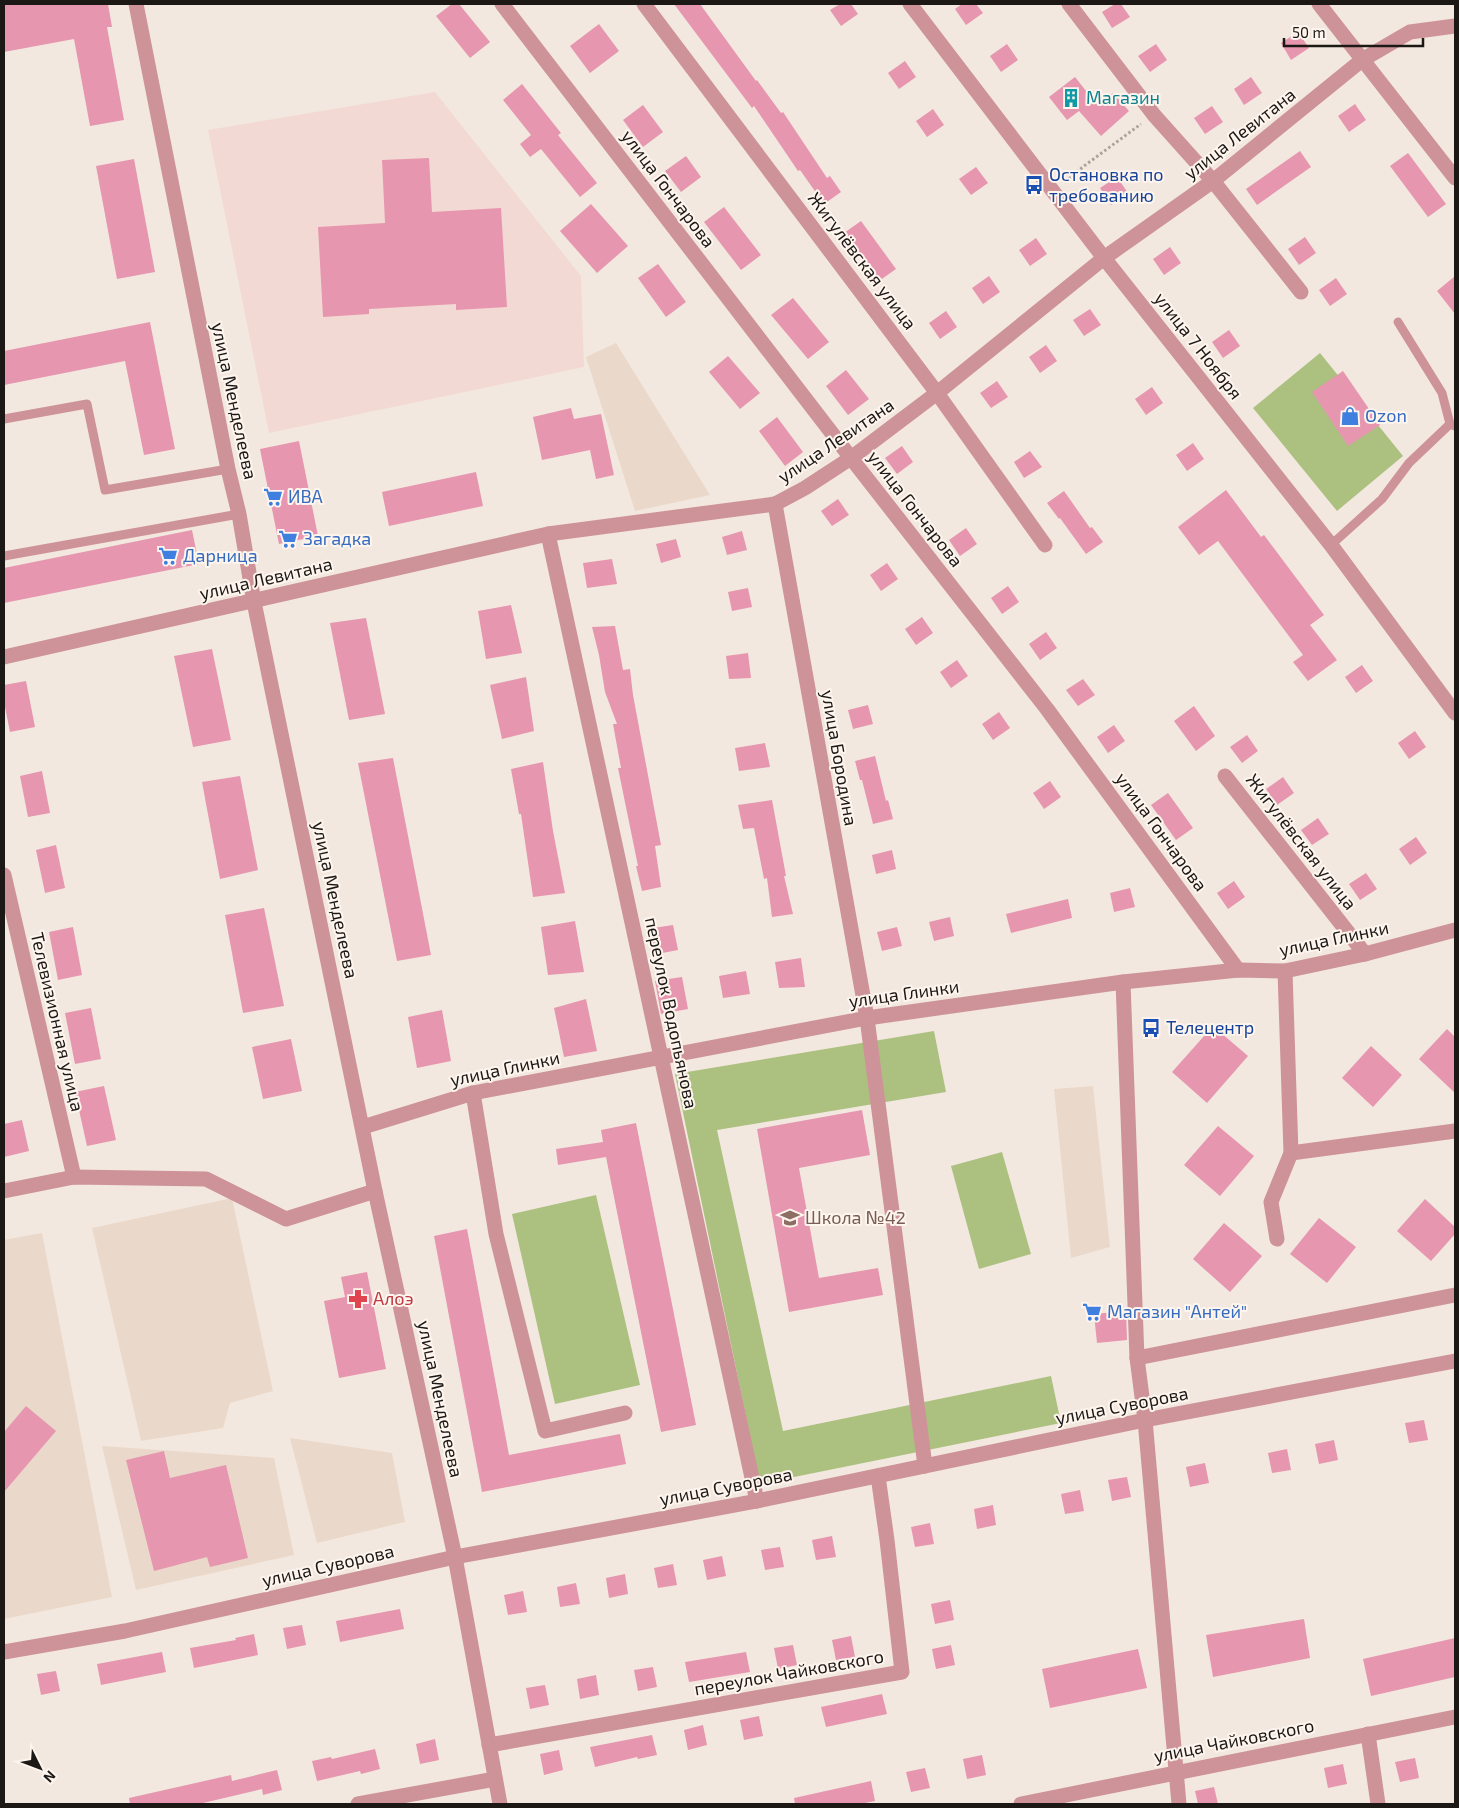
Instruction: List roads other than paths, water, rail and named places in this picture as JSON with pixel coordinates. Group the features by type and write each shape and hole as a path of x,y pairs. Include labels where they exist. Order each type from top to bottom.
{"street":[{"name":"улица Менделеева","path":"136,4 228,469 240,514 254,602 375,1191 455,1557 500,1804"},
{"name":"улица Гончарова","path":"502,4 851,458 1047,709 1238,970"},
{"name":"Жигулёвская улица","path":"644,4 937,393 1045,545"},
{"name":"улица 7 Ноября","path":"910,4 1104,258 1331,545 1455,713"},
{"path":"1069,4 1154,115 1213,181 1301,292"},
{"path":"1318,4 1455,178"},
{"name":"улица Левитана","path":"4,657 548,534 775,504 805,488 851,458 937,393 1104,258 1213,181 1362,60 1410,32 1455,26"},
{"name":"улица Бородина","path":"775,504 867,1018 926,1466"},
{"name":"переулок Водопьянова","path":"548,534 758,1501"},
{"name":"Жигулёвская улица","path":"1225,776 1365,954"},
{"name":"Телевизионная улица","path":"4,875 74,1177"},
{"name":"улица Глинки","path":"363,1127 473,1093 867,1018 1124,982 1238,970 1285,971 1365,954 1455,930"},
{"path":"1277,1239 1271,1202 1291,1153 1285,971"},
{"path":"1124,982 1137,1358 1145,1420 1179,1804"},
{"path":"473,1093 496,1234 545,1431 625,1413"},
{"path":"1291,1153 1455,1131"},
{"path":"4,1191 74,1177 206,1179 286,1219 375,1191"},
{"path":"1137,1358 1455,1295"},
{"name":"улица Суворова","path":"4,1652 125,1631 455,1557 758,1501 1145,1420 1455,1361"},
{"name":"переулок Чайковского","path":"489,1745 902,1672 878,1476"},
{"name":"улица Чайковского","path":"1021,1804 1455,1717"},
{"path":"1368,1734 1378,1804"},
{"path":"358,1804 495,1779"}],"lane":[{"path":"1331,545 1382,499 1409,463 1453,425 1442,393 1398,322"},
{"path":"4,419 87,404 105,490 228,469"},
{"path":"4,556 240,514"}],"place":[{"name":"Магазин","path":"1071,98"},
{"name":"Остановка по требованию","path":"1034,185"},
{"name":"Ozon","path":"1350,416"},
{"name":"ИВА","path":"273,497"},
{"name":"Загадка","path":"288,539"},
{"name":"Дарница","path":"168,556"},
{"name":"Телецентр","path":"1151,1028"},
{"name":"Школа №42","path":"790,1218"},
{"name":"Алоэ","path":"358,1299"},
{"name":"Магазин \"Антей\"","path":"1092,1312"}]}
